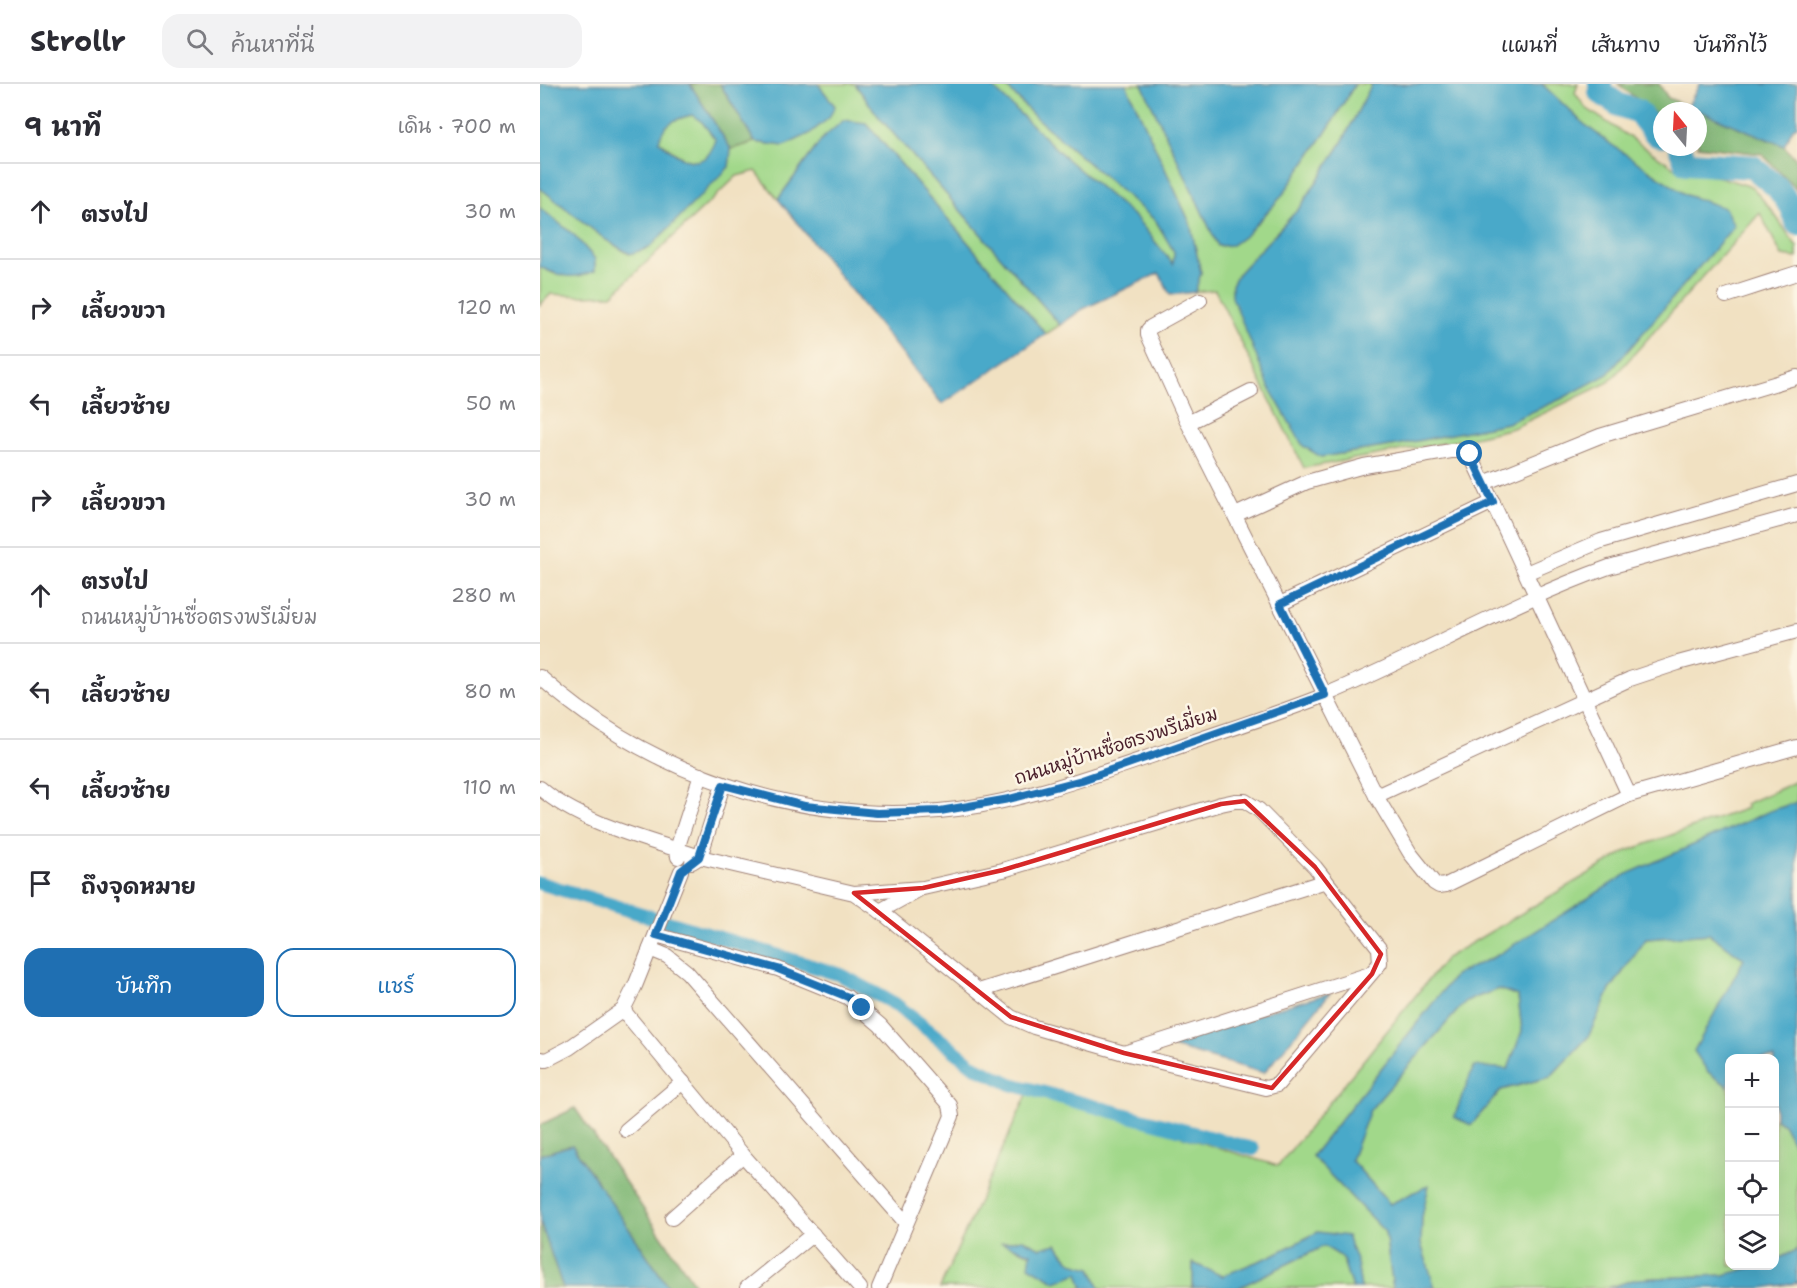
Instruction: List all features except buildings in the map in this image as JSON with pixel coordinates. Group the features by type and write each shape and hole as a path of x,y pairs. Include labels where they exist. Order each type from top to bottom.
{"street":[{"path":"1726,296 1797,273"},
{"path":"1200,300 1148,330 1148,335 1188,423 1376,796 1410,853 1428,878 1439,886 1453,882 1629,795 1797,747"},
{"path":"1484,483 1600,436 1797,377"},
{"path":"1188,423 1251,391"},
{"path":"1235,515 1307,482 1364,466 1451,451 1470,454 1586,698 1629,795"},
{"path":"1526,573 1601,541 1797,484"},
{"path":"1280,604 1493,502"},
{"name":"ถนนหมู่บ้านซื่อตรงพรีเมี่ยม","path":"540,677 575,708 630,742 723,785 805,806 877,813 940,811 1009,799 1082,780 1325,695 1538,596 1609,567 1797,515"},
{"path":"1376,796 1586,698 1650,672 1797,631"},
{"path":"681,871 677,849 701,775"},
{"path":"540,1059 546,1059 569,1048 622,1010 650,949 681,871 699,857 723,785"},
{"path":"540,788 594,820 699,857 854,893 923,888 1003,870 1235,801 1245,801 1259,810 1315,867 1379,948 1380,963 1277,1085 1272,1088 1124,1053 1034,1027 1011,1017 880,911 854,893"},
{"path":"979,991 1326,881"},
{"path":"880,911 923,888"},
{"path":"656,934 778,969 848,997 880,1025 950,1105 952,1116 879,1288"},
{"path":"677,964 688,943"},
{"path":"650,949 667,956 694,981 906,1223"},
{"path":"1124,1053 1372,974"},
{"path":"622,1010 860,1288"},
{"path":"626,1130 683,1082"},
{"path":"672,1218 744,1155"},
{"path":"747,1288 813,1234"}],"highlighted area":[{"path":"1245,801 1315,867 1381,954 1372,974 1272,1088 1124,1053 1011,1017 854,893 923,888 1003,870 1221,804"}],"green space":[{"path":"690,84 720,84 755,142 731,149"},
{"path":"818,84 855,84 879,117 1060,325 1046,334 866,123 823,138 778,199 756,171 737,176 612,295 551,294 540,305 540,267 555,274 595,271 595,259 574,235 540,208 540,188 606,240 629,254 729,167 731,149 755,142 784,146 835,106"},
{"path":"989,84 1004,84 1035,117 1156,221 1175,252 1173,264 1136,218 1068,160"},
{"path":"1126,84 1142,84 1218,246 1232,245 1246,235 1281,197 1330,126 1355,84 1372,84 1341,144 1301,206 1238,274 1232,285 1321,457 1397,445 1507,423 1563,398 1607,374 1734,226 1724,208 1686,195 1612,145 1584,124 1542,84 1578,84 1575,93 1586,108 1653,153 1653,156 1658,156 1680,171 1720,177 1752,187 1773,212 1797,247 1797,258 1782,256 1760,213 1609,382 1513,428 1304,468 1215,290 1195,292 1201,273 1190,223"},
{"path":"1618,84 1659,84 1668,98 1678,102 1653,102 1653,112"},
{"path":"1707,114 1784,146 1797,160 1797,190 1762,154 1707,147"},
{"path":"692,115 702,122 716,140 708,155 694,161 681,157 659,141 667,126 680,118"},
{"path":"1797,781 1797,802 1770,811 1496,956 1455,975 1312,1156 1385,1232 1393,1288 1361,1288 1357,1263 1318,1232 1271,1256 1222,1276 1193,1263 1193,1288 1100,1288 1091,1268 1071,1261 1057,1244 1040,1248 1022,1239 1003,1243 1079,1273 1083,1288 940,1288 1029,1090 1278,1166 1446,958 1627,851 1747,808 1745,804"},
{"path":"1709,934 1744,959 1731,984 1708,1072 1725,1084 1725,1270 1743,1270 1725,1275 1636,1279 1608,1288 1435,1288 1421,1244 1422,1217 1428,1186 1390,1204 1351,1160 1369,1110 1466,1001 1500,989 1518,996 1522,1031 1508,1070 1471,1125 1501,1090 1550,1077 1588,1037 1610,990 1646,939"},
{"path":"575,1108 697,1288 669,1288 572,1145 540,1155 540,1125"},
{"path":"1779,1121 1783,1124 1797,1150 1797,1250 1779,1258"},
{"path":"540,1221 563,1288 540,1288"},
{"path":"1324,1246 1342,1257 1352,1288 1238,1288"}],"water":[{"path":"540,84 690,84 731,149 729,167 649,248 630,254 606,240 540,188","holes":["692,115 702,122 716,140 706,157 700,160 687,160 659,141 663,130 675,120"]},
{"path":"720,84 818,84 835,106 829,118 809,134 784,146 755,142"},
{"path":"855,84 989,84 1068,160 1136,218 1173,264 1174,252 1156,221 1035,117 1004,84 1126,84 1190,223 1201,273 1195,292 1170,295 1159,273 1083,309 1060,325 879,117"},
{"path":"1142,84 1355,84 1330,126 1281,197 1246,235 1232,245 1218,246"},
{"path":"1372,84 1542,84 1584,124 1612,145 1686,195 1725,208 1734,226 1608,374 1563,398 1507,423 1397,445 1321,457 1303,446 1270,389 1232,297 1232,285 1238,274 1301,206 1341,144"},
{"path":"1797,84 1797,126 1793,128 1784,146 1707,114 1707,102 1690,102 1699,85"},
{"path":"844,120 866,123 1046,334 942,404 778,199 823,138"},
{"path":"540,208 574,235 595,259 595,271 580,276 567,276 540,267"},
{"path":"1797,802 1797,1150 1783,1124 1779,1121 1779,1054 1725,1054 1725,1084 1708,1072 1694,1051 1744,959 1709,934 1646,939 1610,990 1588,1037 1550,1077 1501,1090 1471,1125 1454,1117 1474,1066 1508,1069 1522,1031 1518,996 1499,989 1466,1001 1370,1110 1351,1160 1390,1204 1429,1185 1422,1217 1421,1244 1435,1288 1393,1288 1385,1232 1312,1156 1455,975 1496,956 1625,875 1770,811"},
{"path":"1330,993 1264,1073 1158,1043"},
{"path":"572,1145 669,1288 563,1288 540,1221 540,1155"},
{"path":"1318,1232 1347,1236 1357,1263 1361,1288 1352,1288 1342,1257 1324,1246 1238,1288 1193,1288 1193,1263 1222,1276 1271,1256"},
{"path":"1022,1239 1040,1248 1057,1244 1071,1261 1091,1268 1100,1288 1083,1288 1078,1273 1056,1282 1029,1266 1031,1253 1002,1243"},
{"path":"1797,1250 1797,1283 1762,1288 1608,1288 1636,1279 1724,1275 1742,1270 1779,1270 1779,1258"}],"waterway":[{"path":"1600,84 1600,92 1619,105 1637,111 1653,130"},
{"path":"1683,156 1686,163 1753,167 1777,187 1792,208 1797,223"},
{"path":"540,883 841,975 895,1004 974,1066 1011,1084 1253,1149"}],"route":[{"path":"862,1008 848,997 778,969 656,935 681,871 699,857 723,785 805,806 877,813 940,811 1009,799 1082,780 1325,695 1280,604 1493,502 1470,454"}]}
